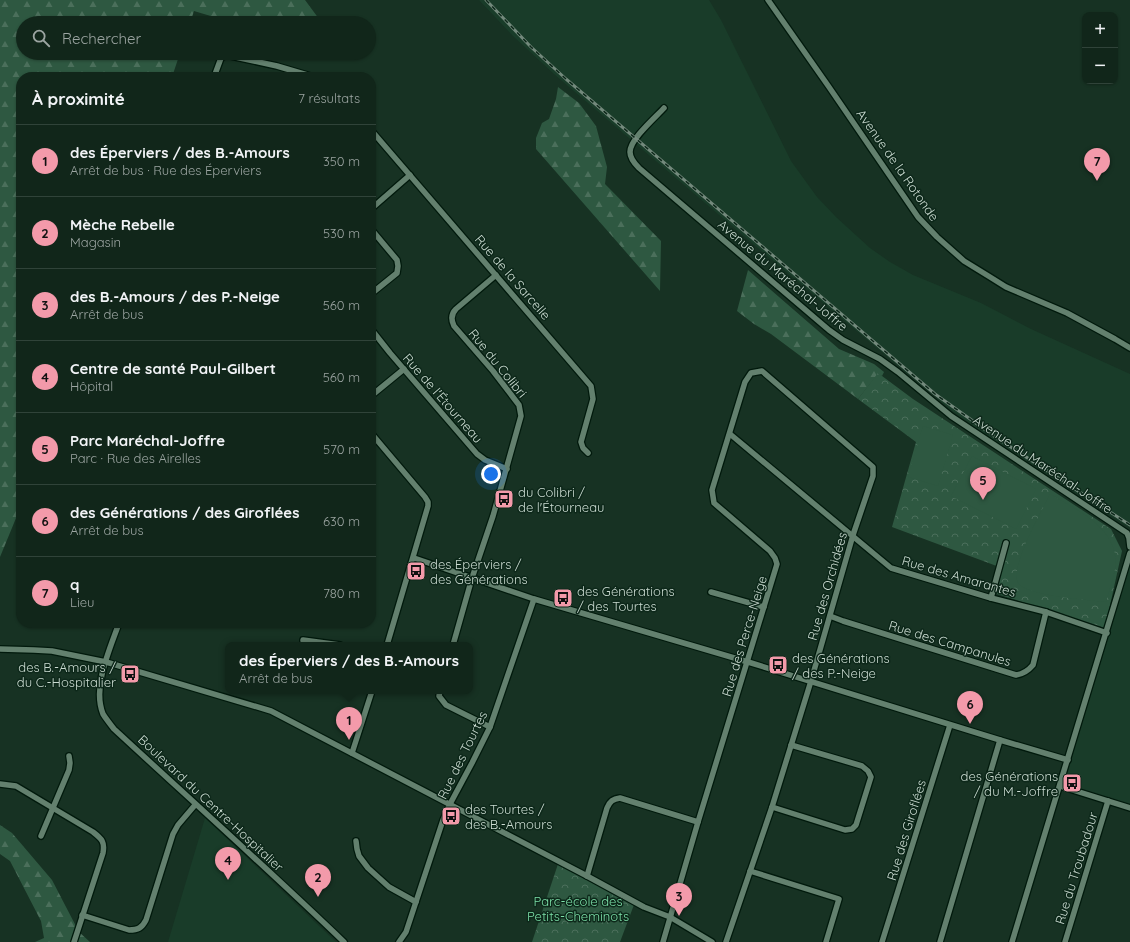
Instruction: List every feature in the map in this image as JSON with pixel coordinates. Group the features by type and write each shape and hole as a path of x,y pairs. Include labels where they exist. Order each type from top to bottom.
{"street":[{"name":"Avenue de la Rotonde","path":"768,0 918,217 937,237 964,261 1006,287 1066,313 1130,348"},
{"path":"216,72 220,60"},
{"path":"251,60 297,72"},
{"name":"Avenue du Maréchal-Joffre","path":"664,108 638,136 631,147 630,151 632,159 639,168 829,330 843,340 880,359 951,416 1127,533 1130,547"},
{"name":"Rue de la Sarcelle","path":"376,136 591,386 592,399 581,442 583,448 588,453"},
{"path":"376,204 410,175"},
{"path":"376,235 397,260 398,266 397,273 376,290"},
{"name":"Rue du Colibri","path":"454,642 472,578 507,469 521,416 519,405 493,371 454,326 451,319 456,308 496,275"},
{"name":"Rue de l'Étourneau","path":"376,335 477,454 485,460 507,469"},
{"path":"376,392 404,369"},
{"name":"Rue des Perce-Neige","path":"663,942 777,564 770,551 714,503 712,490 745,382 751,373 762,372"},
{"name":"Rue des Orchidées","path":"726,942 772,807 811,681 853,535 873,476 873,467 762,372"},
{"name":"Rue des Amarantes","path":"730,434 891,568 991,598 1046,612 1107,633"},
{"path":"376,440 428,502 414,558 388,642"},
{"path":"991,598 1006,543"},
{"path":"1012,942 1107,633 1130,553"},
{"path":"414,558 534,599 748,662 1068,760"},
{"path":"711,592 764,607"},
{"name":"Rue des Tourtes","path":"399,942 406,932 443,820 490,727 534,599"},
{"name":"Rue des Campanules","path":"830,616 1016,675 1024,673 1033,665 1046,612"},
{"name":"Boulevard du Centre-Hospitalier","path":"117,628 106,662 99,695 103,714 114,729 344,942"},
{"path":"303,640 318,642"},
{"path":"0,649 52,652 106,662 271,711 352,752 644,907 670,917 712,942"},
{"path":"352,752 371,694"},
{"path":"439,694 439,696 446,705 490,727"},
{"name":"Rue des Giroflées","path":"882,942 950,725"},
{"path":"940,942 1000,740"},
{"path":"772,807 845,830 852,829 856,825 870,778 868,770 862,766 791,745"},
{"path":"41,836 68,770 70,763 69,756"},
{"path":"0,784 16,786 101,838 104,845 103,853 74,942"},
{"path":"1060,786 1130,808"},
{"path":"587,876 607,808 614,799 620,798 698,822"},
{"name":"Rue du Troubadour","path":"1065,942 1108,801"},
{"path":"82,915 129,930 137,930 143,926 173,834 178,825 195,805"},
{"path":"356,841 359,856 368,868 389,887 416,902"},
{"path":"750,871 839,899 826,942"}],"shaded area":[{"path":"479,0 709,0 721,20 791,161 817,197 836,217 870,248 890,262 913,275 981,303 1031,329 1130,374 1130,528 951,410 554,74 513,36"},
{"path":"1130,553 1130,808 1060,786"},
{"path":"205,818 336,942 168,942"}],"green space":[{"path":"0,0 305,0 317,16 211,16 194,11 192,16 16,16 16,60 178,60 174,72 16,72 16,518 0,557"},
{"path":"558,87 579,103 596,126 607,167 605,184 661,241 660,291 536,149 536,138 542,123 549,119 556,99"},
{"path":"748,270 839,349 874,364 884,372 882,376 878,374 858,399 771,334 754,324 737,311"},
{"path":"878,373 913,399 1111,529 1122,551 1105,628 997,594 1002,568 892,527 916,442 858,399"},
{"path":"923,426 953,435 938,486 908,477"},
{"path":"972,456 1036,489 1016,529 951,496"},
{"path":"1050,494 1073,507 1095,523 1104,532 1111,543 1115,555 1115,569 1106,602 1073,599 1034,592 1019,584 1017,577 1018,567 1022,554 1027,540"},
{"path":"0,825 12,833 52,880 79,932 90,942 35,942 44,938 41,921 10,861 0,854"},
{"name":"Parc-école des Petits-Cheminots","path":"559,861 635,902 620,942 532,942"}],"railway":[{"path":"486,0 531,47 566,79 935,394 994,436 1130,525"}],"place":[{"name":"q","path":"1097,181"},
{"name":"du Colibri / de l'Étourneau","path":"504,499"},
{"name":"Parc Maréchal-Joffre","path":"983,500"},
{"name":"des Éperviers / des Générations","path":"416,571"},
{"name":"des Générations / des Tourtes","path":"563,598"},
{"name":"des Générations / des P.-Neige","path":"778,665"},
{"name":"des B.-Amours / du C.-Hospitalier","path":"130,674"},
{"name":"des Générations / des Giroflées","path":"970,724"},
{"name":"des Éperviers / des B.-Amours","path":"349,740"},
{"name":"des Générations / du M.-Joffre","path":"1072,783"},
{"name":"des Tourtes / des B.-Amours","path":"451,816"},
{"name":"Centre de santé Paul-Gilbert","path":"228,880"},
{"name":"Mèche Rebelle","path":"318,897"},
{"name":"des B.-Amours / des P.-Neige","path":"679,916"}]}
